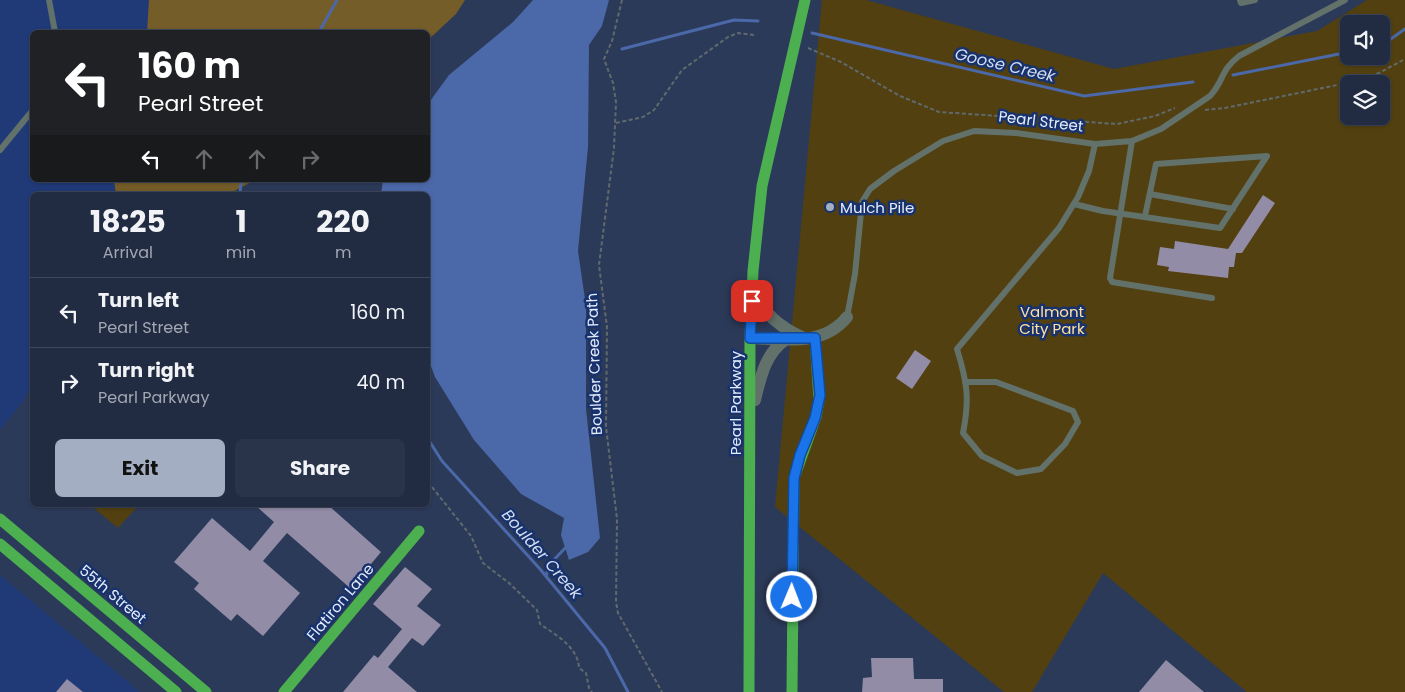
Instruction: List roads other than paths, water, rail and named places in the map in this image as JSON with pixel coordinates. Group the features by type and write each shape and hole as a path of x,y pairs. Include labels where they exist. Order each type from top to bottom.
{"main road":[{"name":"Pearl Parkway","path":"750,692 750,338 753,283 764,178 805,0"},
{"path":"792,692 794,478 800,455 819,404 811,338"},
{"name":"55th Street","path":"0,519 206,692"},
{"name":"Flatiron Lane","path":"284,692 419,531"},
{"path":"0,544 176,692"}],"street":[{"path":"753,283 759,300 768,315 791,331 811,338"},
{"name":"Pearl Street","path":"750,338 811,338 834,331 847,318"},
{"path":"750,417 764,364 772,352 786,339"}],"lane":[{"path":"49,0 55,30"},
{"path":"1240,0 1241,3 1255,0"},
{"name":"Pearl Street","path":"847,318 855,274 862,202 870,189 894,171 943,141 974,131 1016,133 1095,144 1132,141 1149,136 1192,110 1216,89 1225,69 1239,56 1345,0"},
{"path":"0,150 30,112"},
{"path":"1132,141 1110,278 1112,282 1212,298"},
{"path":"965,382 996,382 1051,401 1073,411 1078,422 1065,444 1040,469 1017,473 982,456 963,433 969,404 957,349 1030,265 1059,228 1074,204 1089,171 1095,144"},
{"path":"1074,204 1086,208 1220,228 1267,156 1156,164 1145,216"},
{"path":"1150,194 1233,209"}],"waterway":[{"name":"Boulder Creek","path":"320,30 337,0"},
{"name":"Goose Creek","path":"622,49 734,20 758,21"},
{"name":"Goose Creek","path":"1390,40 1405,29"},
{"name":"Goose Creek","path":"812,33 1084,96 1193,82"},
{"name":"Goose Creek","path":"1233,75 1340,54"},
{"name":"Boulder Creek","path":"240,192 241,182"},
{"name":"Boulder Creek","path":"430,442 442,461 540,569 605,648 628,692"},
{"path":"546,576 549,565 568,545"}],"place":[{"name":"Mulch Pile","path":"830,207"}],"park label":[{"name":"Valmont City Park","path":"1052,320"}]}
